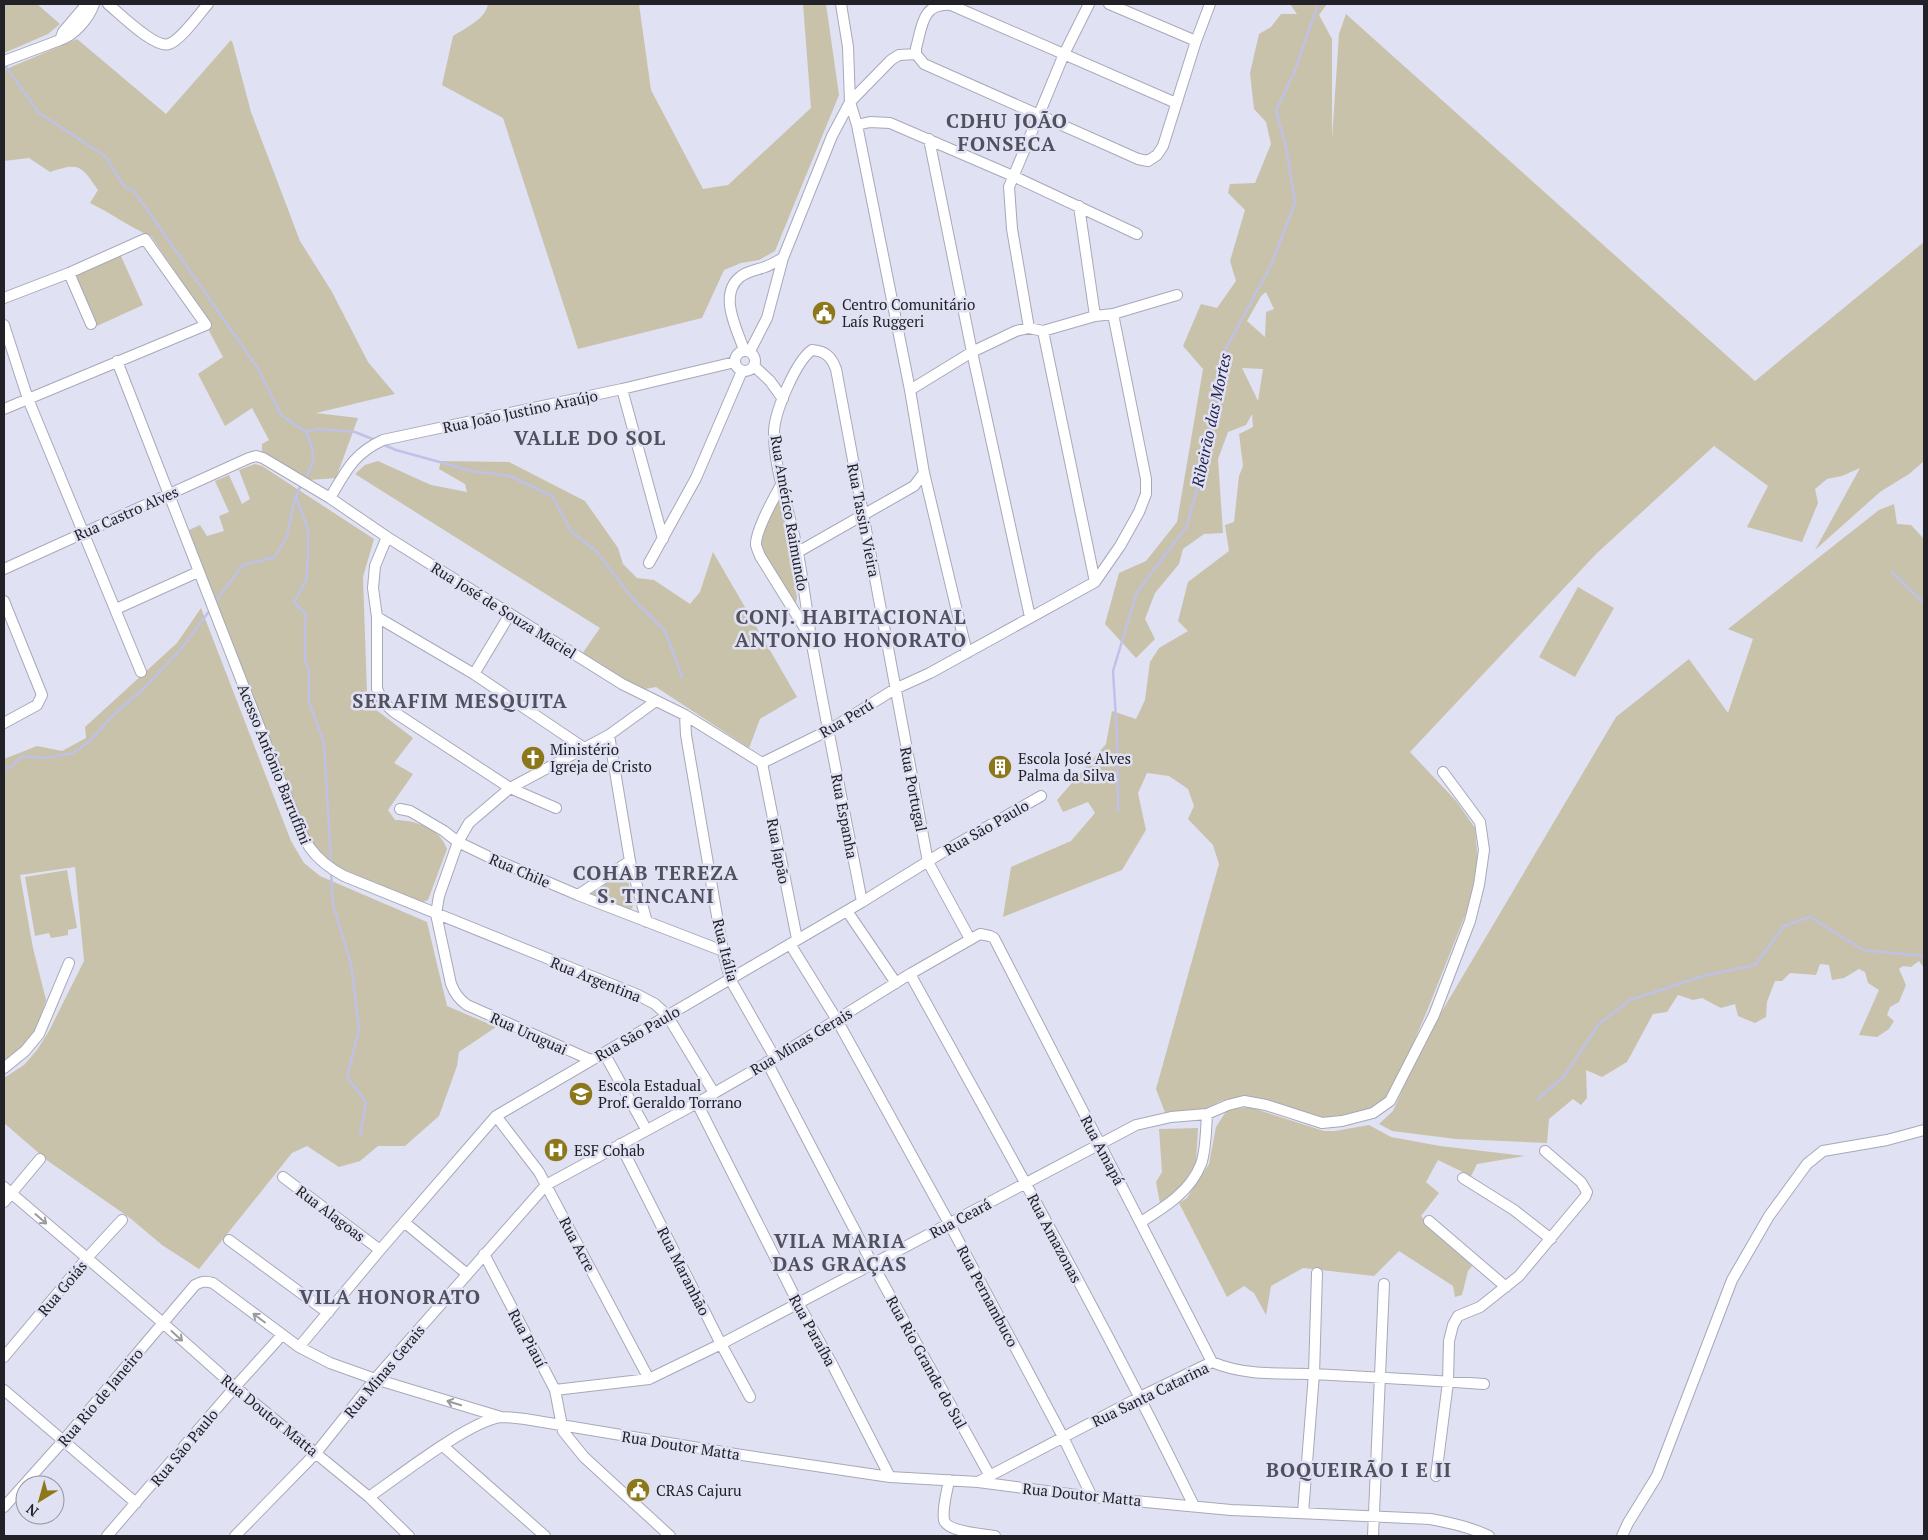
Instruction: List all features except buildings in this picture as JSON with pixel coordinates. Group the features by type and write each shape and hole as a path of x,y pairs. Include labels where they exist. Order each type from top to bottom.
{"street":[{"path":"60,40 63,32 86,5 90,4"},
{"path":"4,61 70,37 92,11 94,4"},
{"path":"108,4 150,38 161,44 169,44 177,39 208,4"},
{"path":"841,4 848,47 850,102 857,125 910,390 924,473 967,653"},
{"path":"1176,102 950,5 942,4 932,8 924,19 916,48 917,57 924,64 1138,159 1148,161 1157,155 1163,146 1196,41 1210,4"},
{"path":"1029,328 1009,206 1009,187 1064,54 1088,4"},
{"path":"1109,4 1196,41"},
{"path":"783,258 766,267 740,276 733,286 730,297 730,311 747,351 756,359 754,366 747,371 742,371 735,362 737,354 747,351 767,318 783,258 832,136 850,102 898,55 917,57"},
{"path":"857,125 870,122 890,123 1138,234"},
{"path":"929,139 972,352 1030,617"},
{"path":"1079,206 1095,316"},
{"path":"4,298 145,240 206,325 4,410"},
{"path":"68,273 91,324"},
{"path":"910,390 972,352 1016,330 1029,328 1043,331 1177,295"},
{"path":"1095,582 1120,546 1146,494 1146,479 1112,314"},
{"path":"4,325 28,399 116,609 140,672"},
{"path":"1043,331 1095,582"},
{"name":"Rua Américo Raimundo","path":"827,354 812,350 806,354 799,364 783,399 774,430 776,452 798,552 811,639 829,730"},
{"name":"Rua Tassin Vieira","path":"827,354 836,368 895,689"},
{"name":"Acesso Antônio Barruffini","path":"117,361 170,494 198,572 307,844 316,857 327,867 344,876 436,914"},
{"name":"Rua João Justino Araújo","path":"330,498 355,458 368,447 384,440 622,389 735,362"},
{"path":"754,366 770,381 783,399"},
{"path":"649,563 696,478 742,371"},
{"path":"622,389 663,539"},
{"name":"Rua José de Souza Maciel","path":"249,458 256,456 263,458 330,498 387,537 622,684 686,714 762,763"},
{"name":"Rua Castro Alves","path":"4,569 249,458"},
{"path":"798,552 914,486 924,473"},
{"path":"782,483 764,521 756,545 760,556 811,639"},
{"path":"387,537 376,566 373,588 377,617 377,689 383,702 394,712 510,788 556,808"},
{"path":"116,609 198,572"},
{"name":"Rua Perú","path":"762,763 829,730 895,689 930,673 1095,582"},
{"path":"4,601 40,690 40,701 37,705 4,723"},
{"path":"474,674 510,614"},
{"path":"377,617 474,674 584,748"},
{"name":"Rua Portugal","path":"895,689 928,862 970,939"},
{"path":"436,914 439,896 458,842 469,823 510,788 609,735 656,701"},
{"name":"Rua Itália","path":"686,714 686,735 723,951 730,979 771,1060"},
{"name":"Rua Espanha","path":"829,730 862,902"},
{"path":"609,735 630,861 647,922"},
{"name":"Rua Japão","path":"762,763 793,942 837,1020"},
{"name":"Rua Ceará","path":"556,1390 649,1379 873,1265 1136,1125 1172,1117 1207,1114 1228,1105 1244,1101 1266,1105 1322,1123 1342,1121 1373,1113 1390,1101 1434,1015 1470,921 1479,885 1484,850 1480,822 1443,772"},
{"name":"Rua São Paulo","path":"299,1347 496,1116 1041,796"},
{"name":"Rua Chile","path":"400,809 410,811 444,831 458,842 578,895 723,951"},
{"path":"578,895 630,861"},
{"path":"847,910 896,983"},
{"name":"Rua Uruguai","path":"436,914 454,993 467,1005 591,1060"},
{"name":"Rua Argentina","path":"436,914 638,995 655,1004 667,1016 714,1093"},
{"name":"Rua Minas Gerais","path":"235,1536 316,1453 375,1379 546,1185 697,1103 970,939 980,934 994,938"},
{"name":"Rua Amapá","path":"994,938 1212,1362"},
{"path":"4,1068 25,1051 39,1034 48,1017 69,963"},
{"name":"Rua Amazonas","path":"910,974 1140,1397 1194,1506"},
{"name":"Rua Pernambuco","path":"837,1020 949,1223 1063,1436 1092,1496"},
{"path":"604,1054 646,1130"},
{"name":"Rua Rio Grande do Sul","path":"771,1060 873,1265 990,1476"},
{"name":"Rua Paraíba","path":"697,1103 798,1303 890,1476"},
{"path":"1141,1222 1173,1201 1190,1184 1202,1162 1207,1114"},
{"name":"Rua Acre","path":"496,1116 539,1172 649,1379"},
{"path":"1622,1536 1657,1476 1732,1280 1769,1216 1802,1171 1816,1155 1823,1151 1887,1140 1924,1130"},
{"name":"Rua Maranhão","path":"620,1144 721,1344 750,1396"},
{"path":"1436,1476 1448,1382 1449,1341 1452,1325 1458,1316 1480,1307 1519,1276 1585,1197 1587,1192 1581,1182 1545,1151"},
{"path":"4,1202 7,1190 40,1159"},
{"name":"Rua Alagoas","path":"283,1177 380,1250"},
{"path":"1462,1178 1514,1210 1551,1239"},
{"name":"Rua Doutor Matta","path":"7,1190 163,1323 234,1387 369,1497 443,1446 478,1425 501,1418 525,1419 890,1476 978,1482 1194,1506 1430,1519 1462,1526 1489,1536"},
{"name":"Rua Goiás","path":"4,1357 87,1258 122,1220"},
{"path":"1429,1221 1506,1287"},
{"path":"404,1222 467,1274"},
{"path":"229,1240 328,1312"},
{"name":"Rua Piauí","path":"484,1254 556,1390 561,1412 561,1426"},
{"path":"1303,1513 1314,1374 1317,1273"},
{"name":"Rua Rio de Janeiro","path":"4,1507 195,1285 207,1281 214,1283 282,1335"},
{"path":"1373,1536 1384,1284"},
{"path":"282,1335 299,1347 330,1363 501,1418"},
{"name":"Rua São Paulo","path":"107,1536 234,1387 282,1335"},
{"name":"Rua Santa Catarina","path":"978,1482 1063,1436 1212,1362 1234,1370 1252,1373 1314,1374 1484,1384"},
{"path":"4,1390 136,1503"},
{"path":"561,1426 584,1457 666,1535"},
{"path":"443,1446 545,1536"},
{"path":"949,1480 944,1511 944,1520 948,1526 954,1529 995,1536"},
{"path":"369,1497 409,1536"}],"shaded area":[{"path":"4,4 37,4 60,24 48,34 4,53"},
{"path":"488,4 639,4 651,90 703,189 728,185 811,108 803,4 826,4 839,95 775,251 759,260 741,263 724,270 702,318 578,349 503,118 442,85 453,36 479,19"},
{"path":"1290,4 1327,4 1319,15 1332,39 1332,139 1339,34 1346,14 1755,381 1924,242 1924,461 1909,474 1880,492 1815,550 1860,468 1842,476 1827,479 1815,489 1818,503 1802,542 1747,527 1768,486 1714,446 1596,554 1410,752 1457,802 1475,828 1478,863 1468,908 1393,1090 1384,1101 1370,1110 1325,1123 1251,1098 1223,1100 1198,1112 1166,1115 1156,1089 1219,864 1213,845 1188,819 1194,806 1188,789 1169,776 1147,773 1138,793 1146,830 1122,870 1003,917 1011,867 1071,841 1095,813 1088,802 1063,812 1057,800 1106,744 1112,711 1136,719 1145,700 1150,662 1159,648 1188,631 1178,621 1188,582 1229,551 1225,525 1234,522 1239,476 1243,466 1239,434 1253,427 1252,414 1246,425 1228,432 1218,459 1223,533 1204,534 1183,549 1179,564 1155,593 1145,619 1155,639 1136,658 1105,624 1119,573 1146,561 1177,522 1203,369 1183,346 1201,304 1217,308 1236,281 1230,261 1245,210 1228,193 1230,184 1255,183 1271,144 1266,122 1254,109 1250,73 1259,34 1271,27 1281,14 1297,14","holes":["1266,292 1274,309 1266,312 1265,337 1247,321 1261,296","1242,368 1263,369 1258,401"]},
{"path":"77,39 166,114 231,40 251,112 300,241 332,292 368,362 395,394 316,413 358,418 336,478 310,480 262,452 262,444 269,440 252,408 225,426 198,374 223,357 209,331 212,326 151,236 90,203 98,190 83,171 78,168 67,167 50,172 29,158 4,161 4,70"},
{"path":"120,254 143,305 97,326 75,275"},
{"path":"378,461 431,485 467,492 465,484 439,469 441,461 509,462 585,501 618,548 623,564 637,578 654,580 690,604 700,592 713,552 797,697 760,719 749,748 656,687 640,690 582,654 600,628 355,474 365,465"},
{"path":"255,464 262,466 374,539 363,577 367,694 375,709 413,738 394,763 413,774 388,810 395,820 418,824 433,831 444,842 447,849 428,900 421,903 336,866 320,854 307,838 189,530 200,525 207,536 224,531 219,516 229,512 215,481 229,475 242,504 250,499 239,470"},
{"path":"779,501 781,503 797,598 796,602 793,603 760,550 759,542"},
{"path":"1894,504 1897,524 1911,525 1924,539 1924,968 1919,961 1911,967 1903,966 1899,969 1906,985 1899,1002 1890,1007 1887,1015 1894,1021 1889,1029 1877,1037 1859,1035 1879,990 1868,983 1865,972 1859,969 1844,978 1832,980 1829,965 1820,964 1816,975 1790,973 1782,981 1775,981 1767,1002 1766,1017 1755,1023 1738,1016 1735,1004 1721,1008 1702,998 1693,1000 1678,995 1667,1012 1653,1014 1627,1062 1602,1077 1586,1070 1587,1098 1581,1105 1573,1099 1549,1119 1547,1143 1456,1139 1392,1131 1379,1124 1393,1111 1422,1045 1616,717 1689,659 1728,713 1753,639 1728,629 1879,510"},
{"path":"1578,587 1614,608 1575,677 1539,657"},
{"path":"201,608 291,841 304,863 320,876 427,922 447,1006 496,1027 459,1052 457,1066 439,1116 405,1146 378,1146 360,1161 339,1167 307,1146 292,1153 199,1269 162,1245 130,1218 48,1161 4,1123 4,1078 24,1065 37,1050 49,1031 84,961 75,867 20,875 33,948 46,1000 38,1025 27,1044 4,1064 4,759 37,746 62,751 86,738 85,727 177,643"},
{"path":"67,870 77,928 68,930 68,935 51,938 49,933 35,936 25,877"},
{"path":"626,870 633,906 631,909 627,911 588,896"},
{"path":"1249,1107 1324,1131 1369,1125 1391,1137 1440,1146 1525,1156 1477,1164 1471,1176 1438,1160 1426,1182 1439,1193 1421,1216 1472,1266 1468,1271 1462,1295 1455,1297 1453,1286 1399,1251 1374,1276 1303,1268 1271,1286 1266,1315 1254,1293 1244,1286 1227,1297 1179,1203 1187,1198 1209,1164 1216,1127 1227,1110"},
{"path":"1198,1128 1196,1163 1178,1191 1160,1203 1156,1182 1162,1172 1159,1129"}],"waterway":[{"name":"Ribeirão das Mortes","path":"1118,811 1117,735 1113,671 1137,592 1187,526 1209,443 1223,354 1271,265 1295,203 1286,147 1276,110 1294,73 1318,4"},
{"path":"4,64 39,113 105,156 124,186 134,191 257,367 281,415 306,432 312,447 313,463 304,480"},
{"path":"306,432 318,429 355,432 375,440"},
{"path":"382,444 396,450 472,471 510,476 552,496 571,531 597,552 632,598 665,631 682,677"},
{"path":"301,485 296,496 308,529 308,557 306,581 294,602 305,613 305,660 309,671 309,702 324,743 331,863"},
{"path":"214,603 243,565 275,557 287,536 295,498"},
{"path":"1892,572 1924,603"},
{"path":"4,768 10,768 22,756 46,758 73,753 90,741 112,716 144,688 181,649 210,610"},
{"path":"331,871 333,905 351,964 359,1029 347,1077 366,1102 360,1136"},
{"path":"1538,1099 1564,1076 1599,1024 1630,1000 1703,976 1755,965 1784,926 1810,917 1863,950 1924,956"}],"place":[{"name":"Centro Comunitário Laís Ruggeri","path":"824,313"},
{"name":"Ministério Igreja de Cristo","path":"533,758"},
{"name":"Escola José Alves Palma da Silva","path":"1000,767"},
{"name":"Escola Estadual Prof. Geraldo Torrano","path":"581,1094"},
{"name":"ESF Cohab","path":"556,1150"},
{"name":"CRAS Cajuru","path":"638,1490"}],"district":[{"name":"CDHU JOÃO FONSECA","path":"1007,132"},
{"name":"VALLE DO SOL","path":"590,437"},
{"name":"CONJ. HABITACIONAL ANTONIO HONORATO","path":"851,628"},
{"name":"SERAFIM MESQUITA","path":"460,700"},
{"name":"COHAB TEREZA S. TINCANI","path":"656,884"},
{"name":"VILA MARIA DAS GRAÇAS","path":"840,1252"},
{"name":"VILA HONORATO","path":"390,1296"},
{"name":"BOQUEIRÃO I E II","path":"1359,1469"}]}
